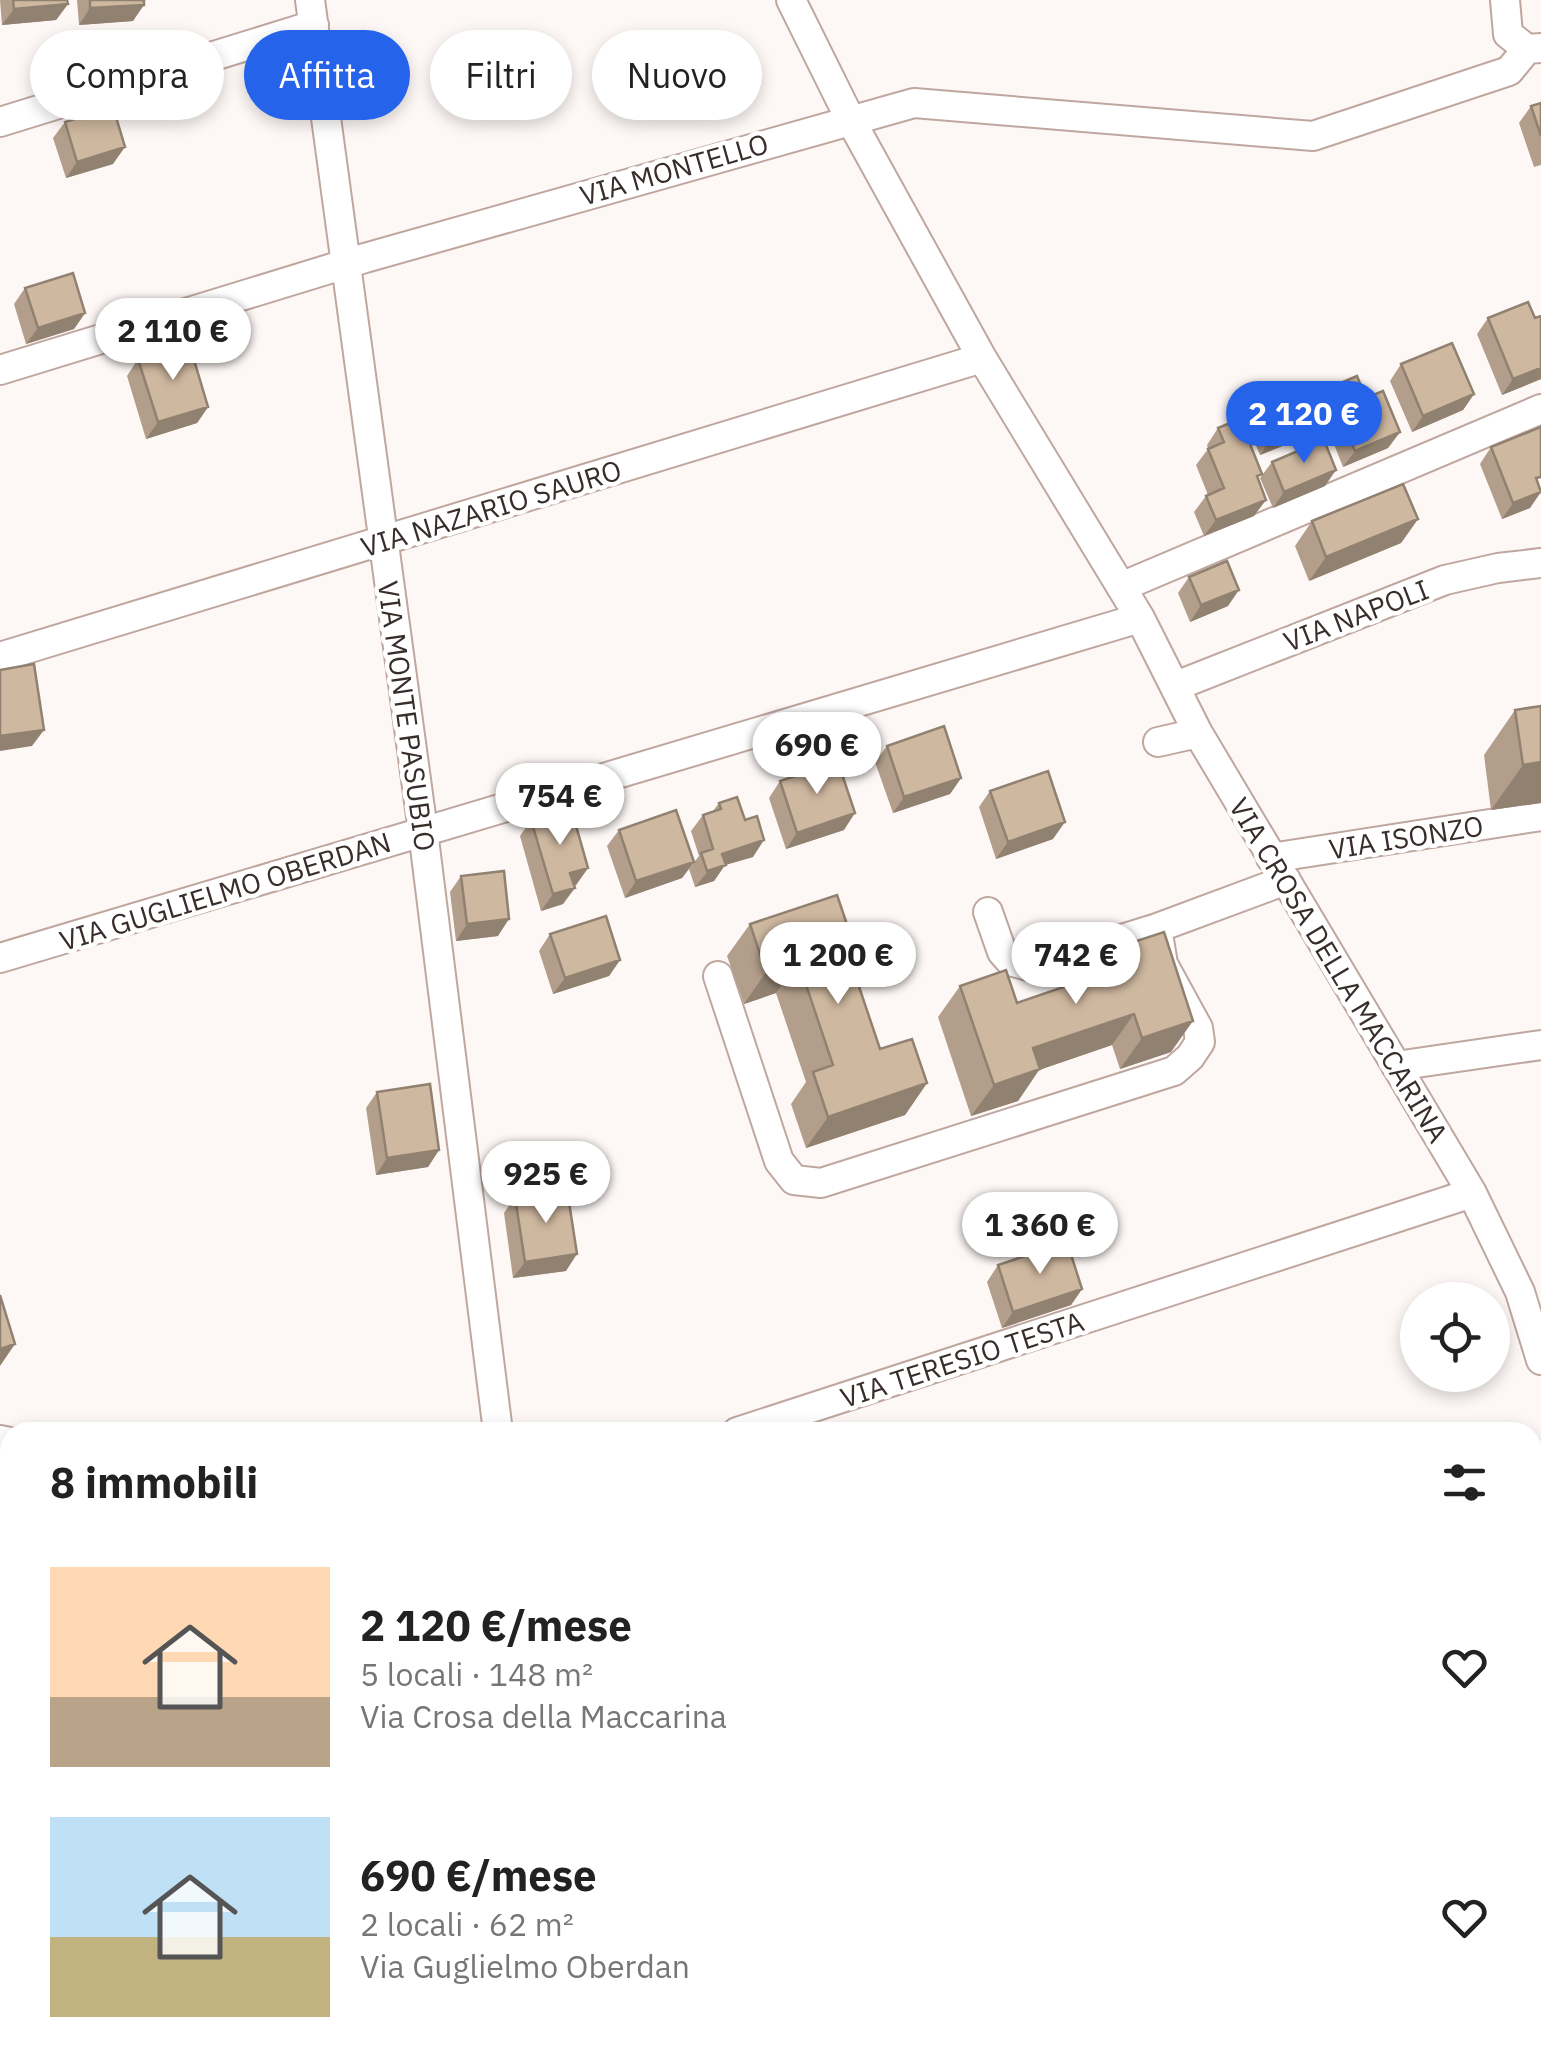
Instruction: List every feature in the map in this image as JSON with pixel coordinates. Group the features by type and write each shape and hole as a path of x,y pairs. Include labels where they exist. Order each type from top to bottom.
{"street":[{"name":"VIA CROSA DELLA MACCARINA","path":"791,0 850,119 982,358 1140,618 1198,733 1472,1193 1520,1292 1541,1360"},
{"name":"VIA MONTELLO","path":"0,370 346,264 914,103 1313,136 1509,71 1534,48 1508,34 1505,0"},
{"path":"0,122 312,13"},
{"name":"VIA MONTE PASUBIO","path":"312,13 423,831 497,1422"},
{"name":"VIA NAZARIO SAURO","path":"0,657 982,358"},
{"path":"1121,588 1541,409"},
{"name":"VIA NAPOLI","path":"1176,686 1445,580 1541,563"},
{"name":"VIA GUGLIELMO OBERDAN","path":"0,958 1140,618"},
{"path":"1158,742 1198,733"},
{"name":"VIA ISONZO","path":"988,912 1002,952 1010,961 1032,968 1157,928 1278,869 1541,816"},
{"path":"718,976 779,1161 794,1180 821,1183 1174,1071 1200,1042 1198,1028 1164,964 1157,928"},
{"path":"1396,1066 1541,1046"},
{"name":"VIA TERESIO TESTA","path":"768,1422 1472,1193"}],"building":[{"path":"13,0 67,0 68,4 14,9"},
{"path":"90,0 144,0 144,5 90,8"},
{"path":"1541,103 1541,136 1531,106"},
{"path":"117,120 125,147 77,162 65,122"},
{"path":"73,273 85,313 38,328 25,288"},
{"path":"1528,302 1535,318 1541,316 1541,368 1513,379 1488,318"},
{"path":"189,343 208,407 158,422 138,359"},
{"path":"1452,343 1474,394 1423,416 1401,364"},
{"path":"1357,376 1366,398 1383,391 1400,432 1355,451 1329,388"},
{"path":"1280,410 1291,437 1266,447 1255,420"},
{"path":"1240,419 1262,474 1257,476 1266,500 1216,520 1206,496 1224,488 1208,449 1224,442 1218,428"},
{"path":"1541,427 1541,477 1536,478 1541,492 1513,503 1491,447"},
{"path":"1324,440 1336,470 1284,492 1272,462"},
{"path":"1403,484 1418,519 1326,557 1312,521"},
{"path":"1227,561 1239,590 1201,605 1189,577"},
{"path":"34,664 44,730 0,736 0,670"},
{"path":"1541,706 1541,762 1523,765 1515,710"},
{"path":"944,726 961,778 904,797 887,746"},
{"path":"838,762 855,813 797,833 780,781"},
{"path":"1048,771 1065,822 1008,842 990,791"},
{"path":"737,797 745,820 757,816 764,840 722,854 726,865 707,871 701,853 713,849 703,815 721,809 719,803"},
{"path":"571,808 588,868 570,873 575,888 553,894 531,820"},
{"path":"676,810 694,862 636,881 619,830"},
{"path":"504,871 509,919 467,924 461,876"},
{"path":"837,895 853,942 845,945 880,1049 912,1039 927,1083 828,1117 813,1072 833,1065 798,961 766,972 750,924"},
{"path":"606,916 620,960 565,978 550,934"},
{"path":"1164,932 1193,1021 1142,1038 1134,1014 1033,1048 1040,1069 994,1085 960,986 1006,970 1017,1003 1119,968 1112,949"},
{"path":"430,1084 439,1150 387,1158 377,1092"},
{"path":"567,1189 577,1254 525,1262 515,1197"},
{"path":"1067,1242 1082,1289 1013,1312 998,1265"},
{"path":"0,1295 15,1344 0,1349"}]}
